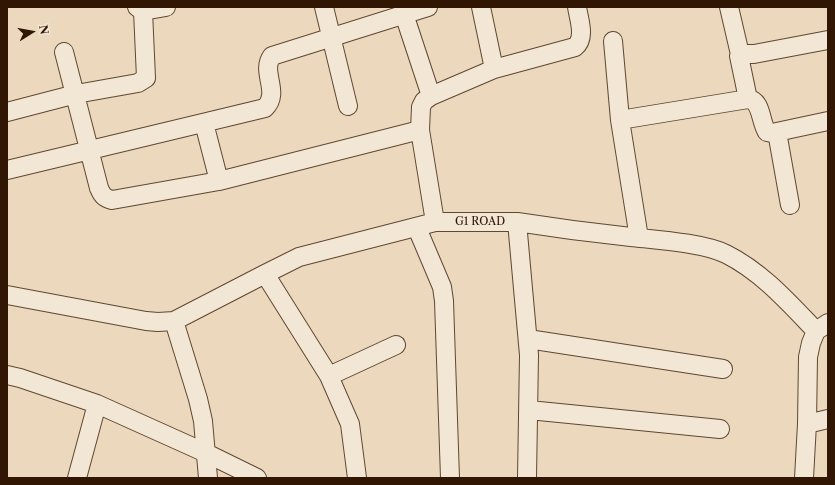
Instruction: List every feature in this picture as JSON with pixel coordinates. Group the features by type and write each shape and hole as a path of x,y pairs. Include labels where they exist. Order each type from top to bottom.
{"street":[{"path":"7,112 76,94 138,83 146,78 140,9 166,7"},
{"path":"324,7 348,106"},
{"path":"7,170 265,108 270,104 272,96 268,68 269,60 272,56 428,7"},
{"path":"481,7 494,69"},
{"path":"435,222 420,130 421,107 424,101 431,96 494,69 575,47 579,44 582,38 577,7"},
{"path":"729,7 739,50 743,54 754,54 828,40"},
{"path":"404,14 431,96"},
{"path":"613,41 620,120 639,238"},
{"path":"64,52 102,195 107,199 112,200 219,181 420,130"},
{"path":"739,56 748,99"},
{"path":"620,120 748,99 757,102 764,127 767,132 777,132 828,121"},
{"path":"204,123 219,181"},
{"path":"777,132 790,205"},
{"name":"G1 ROAD","path":"174,321 299,257 417,228 435,222 517,222 529,355 527,478"},
{"path":"517,222 700,247 725,254 747,266 822,327 811,343 808,357 807,424 804,478"},
{"path":"417,228 442,287 444,301 450,478"},
{"path":"265,274 329,376 350,424 357,478"},
{"path":"7,294 146,321 174,321 203,420 208,478"},
{"path":"528,339 723,369"},
{"path":"329,376 396,345"},
{"path":"7,375 97,404 206,453 257,478"},
{"path":"77,478 97,404"},
{"path":"528,410 720,429"},
{"path":"807,424 828,419"}]}
